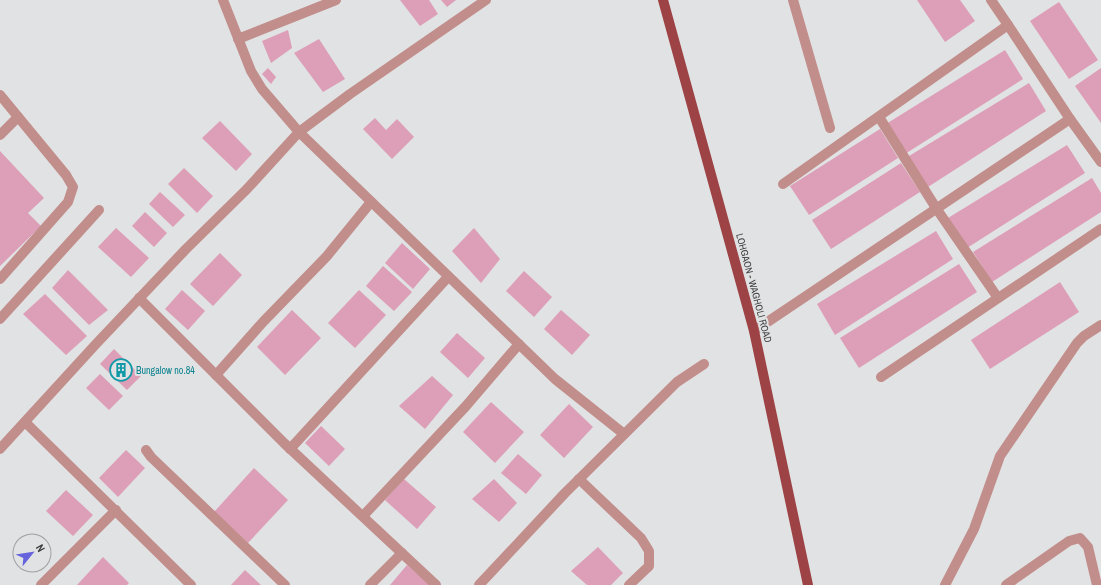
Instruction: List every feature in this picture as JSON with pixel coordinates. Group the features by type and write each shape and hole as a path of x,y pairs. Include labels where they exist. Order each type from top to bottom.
{"main road":[{"name":"LOHGAON - WAGHOLI ROAD","path":"663,0 754,331 808,585"}],"street":[{"path":"223,0 251,70 262,89 299,132 448,278 555,379 624,434"},
{"path":"238,39 336,0"},
{"path":"0,449 186,248 246,190 299,132 350,94 486,0"},
{"path":"792,0 830,128"},
{"path":"991,0 1070,119 1101,162"},
{"path":"783,184 1008,25"},
{"path":"0,95 66,175 73,187 68,202 0,279"},
{"path":"0,135 18,117"},
{"path":"878,117 936,208 998,298"},
{"path":"754,331 1070,119"},
{"path":"216,375 263,322 327,256 371,202"},
{"path":"0,319 99,210"},
{"path":"881,378 1101,229"},
{"path":"290,449 448,278"},
{"path":"139,298 290,449 436,585"},
{"path":"944,585 974,529 1000,456 1077,343 1084,336 1101,325"},
{"path":"362,516 466,406 519,344"},
{"path":"479,585 579,479 624,434 677,382 704,364"},
{"path":"25,422 116,510 189,584"},
{"path":"146,450 285,585"},
{"path":"579,479 641,538 649,551 649,566 629,585"},
{"path":"41,585 116,510"},
{"path":"1006,585 1069,541 1080,538 1088,547 1097,585"},
{"path":"370,585 402,553"}],"building":[{"path":"400,0 429,0 438,14 420,26"},
{"path":"441,0 456,0 447,7"},
{"path":"917,0 960,0 975,21 945,42"},
{"path":"1059,2 1098,60 1069,79 1030,21"},
{"path":"288,30 292,48 271,63 262,41"},
{"path":"319,39 345,79 323,92 294,53"},
{"path":"1005,50 1023,79 905,154 886,124"},
{"path":"268,68 276,77 271,84 262,74"},
{"path":"1101,68 1101,123 1075,86"},
{"path":"1029,83 1046,111 928,187 909,156"},
{"path":"375,118 386,130 397,119 414,137 392,159 363,129"},
{"path":"220,121 252,154 236,171 202,138"},
{"path":"880,129 898,158 809,215 790,186"},
{"path":"1067,145 1085,173 967,248 948,218"},
{"path":"0,151 44,198 28,213 41,226 0,266"},
{"path":"901,163 920,192 831,249 812,220"},
{"path":"184,168 213,196 197,213 168,184"},
{"path":"1092,178 1101,193 1101,212 992,282 973,252"},
{"path":"160,192 185,215 173,227 149,204"},
{"path":"145,212 167,233 154,247 132,226"},
{"path":"116,228 149,258 131,277 98,247"},
{"path":"474,228 500,259 481,283 452,251"},
{"path":"936,231 953,259 835,335 817,304"},
{"path":"402,243 430,269 413,289 385,263"},
{"path":"220,253 242,275 213,306 190,284"},
{"path":"959,264 977,292 859,368 840,338"},
{"path":"383,266 412,292 394,311 366,286"},
{"path":"68,270 108,310 89,325 52,288"},
{"path":"524,271 552,297 534,317 506,291"},
{"path":"1060,282 1079,312 990,369 971,340"},
{"path":"182,290 205,311 188,330 165,309"},
{"path":"359,290 386,315 355,348 328,323"},
{"path":"45,294 87,336 66,355 23,314"},
{"path":"292,310 321,338 285,375 257,347"},
{"path":"561,310 590,335 572,355 544,329"},
{"path":"457,333 485,358 468,378 440,352"},
{"name":"Bungalow no.84","path":"114,349 141,376 127,390 100,364"},
{"path":"100,374 123,396 109,410 86,388"},
{"path":"432,376 453,395 425,429 399,406"},
{"path":"491,402 524,432 495,463 463,432"},
{"path":"569,404 593,427 564,458 540,435"},
{"path":"321,426 345,449 329,466 305,443"},
{"path":"126,450 145,468 118,497 99,478"},
{"path":"518,454 542,475 526,494 501,473"},
{"path":"254,468 288,500 248,543 214,512"},
{"path":"404,479 436,507 417,529 385,500"},
{"path":"494,479 517,503 499,522 472,499"},
{"path":"66,490 93,515 73,536 46,511"},
{"path":"598,547 623,573 611,585 587,585 571,571"},
{"path":"103,557 129,583 127,585 77,585"},
{"path":"407,565 430,585 390,585"},
{"path":"245,570 261,585 231,585"}],"place":[{"name":"Bungalow no.84","path":"121,370"}]}
